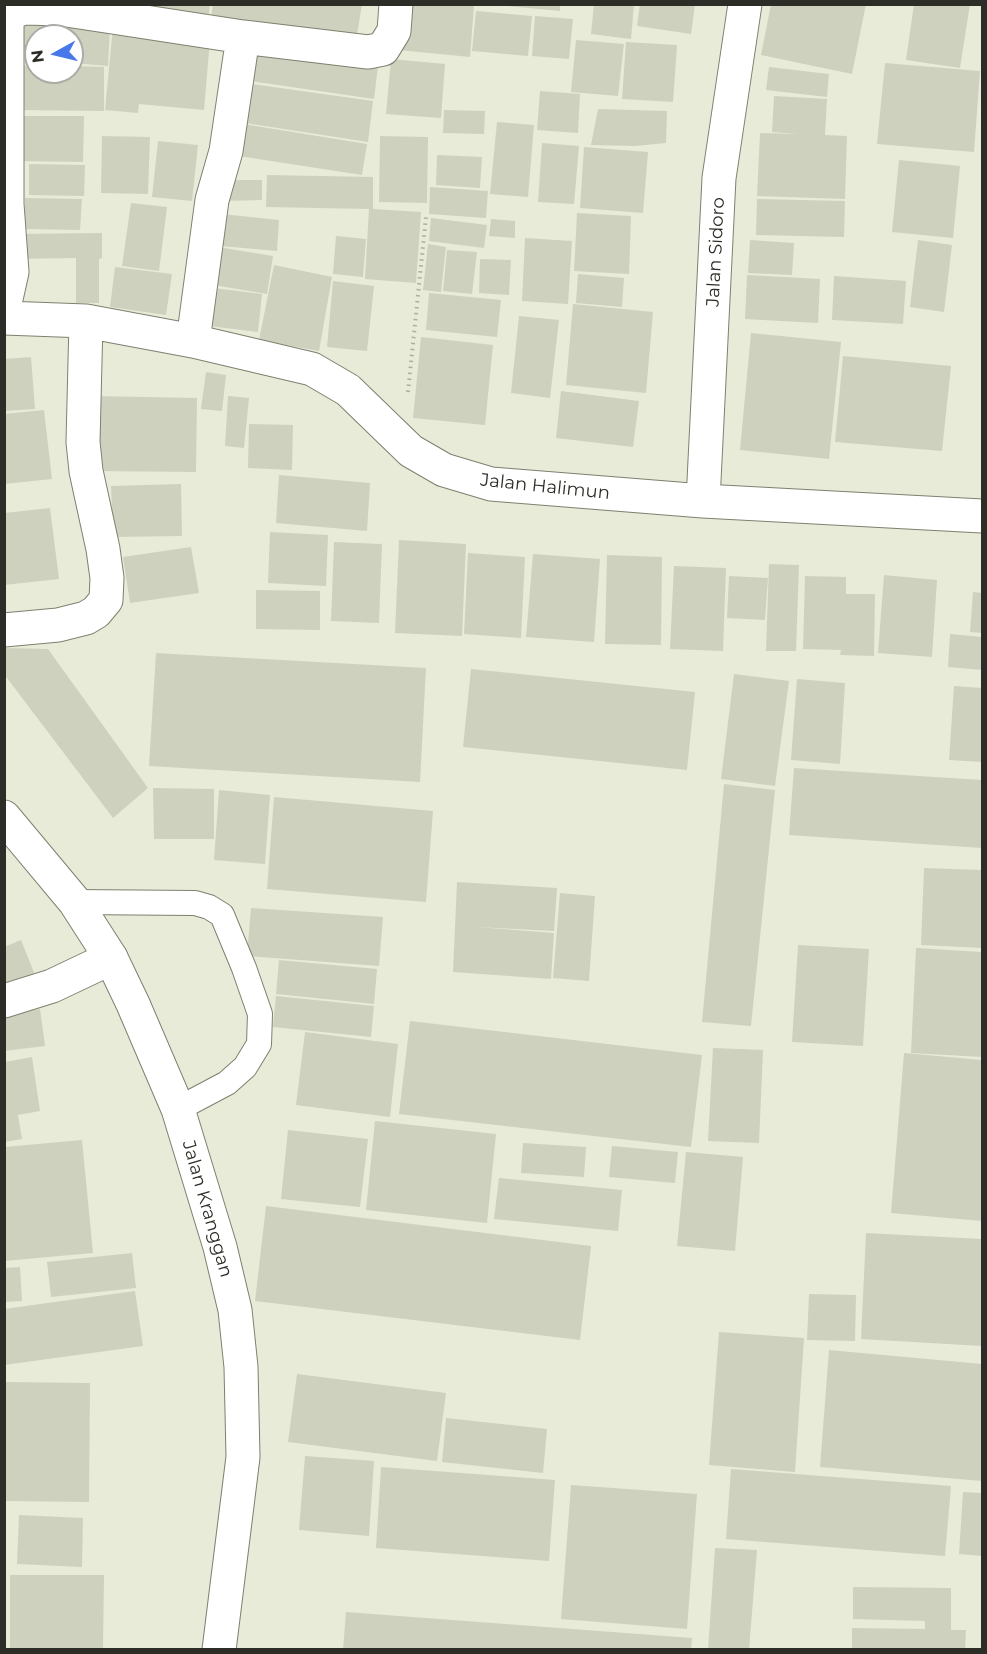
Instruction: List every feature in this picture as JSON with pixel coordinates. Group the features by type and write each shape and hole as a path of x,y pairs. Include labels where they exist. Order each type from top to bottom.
{"street":[{"path":"4,308 12,272 7,204 7,25 9,16 15,11 25,8 61,7 243,37 368,52 383,49 394,31 396,4"},
{"name":"Jalan Sidoro","path":"703,501 719,178 745,4"},
{"path":"193,340 212,200 226,151 243,37"},
{"name":"Jalan Halimun","path":"4,318 86,321 193,340 312,369 348,390 411,451 444,470 491,484 703,501 982,516"},
{"path":"4,630 58,625 86,618 96,612 106,600 106,568 86,471 83,442 86,321"},
{"name":"Jalan Kranggan","path":"4,817 75,902 111,958 178,1108 220,1247 235,1310 241,1367 243,1457 219,1650"},
{"path":"4,1001 52,986 111,958"}],"lane":[{"path":"75,902 195,903 209,907 222,915 260,1014 259,1044 245,1067 227,1083 178,1108"}],"path":[{"path":"403,443 426,217"}],"building":[{"path":"100,4 210,4 208,21"},
{"path":"213,4 362,4 356,41 211,18"},
{"path":"401,4 474,6 470,57 398,50"},
{"path":"507,4 560,4 560,11 507,6"},
{"path":"594,4 634,4 631,39 591,34"},
{"path":"640,4 695,4 691,34 637,26"},
{"path":"771,4 866,4 852,74 761,55"},
{"path":"914,4 970,4 960,68 906,60"},
{"path":"476,11 532,16 528,56 472,51"},
{"path":"535,16 573,19 569,59 532,56"},
{"path":"84,24 110,26 108,66 84,64"},
{"path":"17,26 24,26 24,60 18,60"},
{"path":"113,27 210,40 204,110 139,104 138,113 105,110"},
{"path":"256,40 379,58 374,99 250,81"},
{"path":"576,40 624,44 618,96 571,92"},
{"path":"626,42 677,45 673,102 622,99"},
{"path":"391,59 445,64 441,118 386,114"},
{"path":"885,63 980,71 974,152 877,144"},
{"path":"15,65 24,65 24,84 84,84 84,66 104,67 104,111 14,110"},
{"path":"769,67 829,74 827,97 766,90"},
{"path":"238,82 373,101 368,142 232,121"},
{"path":"540,91 580,94 578,133 537,130"},
{"path":"774,96 827,99 825,135 847,136 845,199 757,196 760,133 798,134 772,132"},
{"path":"598,109 667,111 666,143 635,146 591,145"},
{"path":"444,110 485,111 484,134 443,133"},
{"path":"17,116 84,116 83,162 17,161"},
{"path":"497,122 534,125 528,197 490,194"},
{"path":"237,123 367,144 362,175 232,155"},
{"path":"102,136 150,137 148,194 101,193"},
{"path":"380,136 428,137 427,203 379,202"},
{"path":"158,141 198,145 192,201 152,197"},
{"path":"542,143 579,146 574,204 538,202"},
{"path":"584,147 648,152 643,213 580,208"},
{"path":"437,155 482,157 480,188 436,185"},
{"path":"899,160 960,166 953,238 892,232"},
{"path":"29,164 85,165 84,196 29,195"},
{"path":"267,175 373,177 373,209 421,212 416,283 365,279 369,209 266,207"},
{"path":"224,180 262,180 262,200 224,201"},
{"path":"430,187 488,191 486,218 429,214"},
{"path":"25,198 82,199 80,230 25,229"},
{"path":"757,199 845,201 844,237 756,235"},
{"path":"131,203 167,207 159,271 122,266"},
{"path":"213,213 279,220 277,251 210,245"},
{"path":"577,213 631,216 629,274 574,271"},
{"path":"431,218 487,225 484,248 429,241"},
{"path":"491,219 515,221 515,238 489,236"},
{"path":"102,233 102,258 99,259 99,303 76,303 76,258 13,259 13,234"},
{"path":"336,236 366,239 363,277 333,274"},
{"path":"525,238 572,241 568,304 522,301"},
{"path":"750,240 794,243 792,275 748,273"},
{"path":"918,240 952,245 944,312 910,307"},
{"path":"428,244 446,247 441,292 423,290"},
{"path":"206,245 273,256 267,294 201,283"},
{"path":"447,250 477,252 472,294 443,291"},
{"path":"480,259 511,260 509,295 479,293"},
{"path":"274,265 332,277 319,351 259,340"},
{"path":"115,267 172,274 166,315 110,307"},
{"path":"578,274 624,278 622,307 576,303"},
{"path":"747,275 820,279 818,323 745,319"},
{"path":"834,276 906,281 903,324 832,320"},
{"path":"333,281 374,286 367,351 327,347"},
{"path":"206,287 262,294 258,332 201,325"},
{"path":"429,293 501,300 497,337 426,330"},
{"path":"573,304 653,312 646,393 566,385"},
{"path":"519,316 559,320 550,398 511,393"},
{"path":"751,333 841,342 829,459 740,450"},
{"path":"421,337 493,345 485,425 413,418"},
{"path":"843,356 951,366 942,451 835,442"},
{"path":"31,357 35,409 4,411 4,359"},
{"path":"206,372 226,375 222,411 201,409"},
{"path":"561,391 639,401 633,447 556,438"},
{"path":"92,396 197,398 196,472 91,471"},
{"path":"228,396 249,398 244,448 225,446"},
{"path":"44,410 52,479 4,484 4,414"},
{"path":"249,424 293,425 292,470 248,468"},
{"path":"279,475 370,483 367,531 276,523"},
{"path":"181,484 182,536 113,537 111,486"},
{"path":"50,508 59,579 4,585 4,513"},
{"path":"270,532 328,535 326,586 268,583"},
{"path":"399,540 466,544 462,636 395,633"},
{"path":"334,542 382,544 379,623 331,621"},
{"path":"191,547 199,593 130,603 123,557"},
{"path":"468,553 525,557 521,638 464,634"},
{"path":"533,554 600,559 594,642 526,637"},
{"path":"607,555 662,557 661,645 605,644"},
{"path":"769,564 799,565 796,651 766,651"},
{"path":"674,566 726,568 723,651 670,649"},
{"path":"884,575 937,580 932,657 878,653"},
{"path":"729,576 768,578 765,620 727,618"},
{"path":"805,576 846,577 846,594 875,594 874,656 840,655 841,650 803,649"},
{"path":"256,590 320,591 320,630 256,629"},
{"path":"973,592 982,593 982,633 970,632"},
{"path":"950,634 982,637 982,670 948,667"},
{"path":"4,648 48,649 148,788 113,818 4,674"},
{"path":"156,653 426,668 420,782 149,766"},
{"path":"471,669 695,692 687,770 463,747"},
{"path":"734,674 789,681 775,786 721,779"},
{"path":"797,679 845,683 840,764 791,760"},
{"path":"954,686 982,688 982,762 949,760"},
{"path":"794,768 982,780 982,848 789,835"},
{"path":"724,784 775,790 751,1026 702,1022"},
{"path":"153,788 214,789 214,839 154,839"},
{"path":"219,790 270,795 265,864 214,860"},
{"path":"274,797 433,811 426,902 267,889"},
{"path":"924,868 982,870 982,948 921,945"},
{"path":"457,882 557,888 554,931 477,927 554,933 551,979 453,972"},
{"path":"560,893 595,896 589,981 553,978"},
{"path":"251,908 383,917 379,966 247,956"},
{"path":"21,940 35,975 4,987 4,947"},
{"path":"798,945 869,949 863,1046 792,1042"},
{"path":"916,948 982,952 982,1057 911,1053"},
{"path":"279,960 377,969 374,1004 276,994"},
{"path":"276,996 374,1006 371,1037 273,1027"},
{"path":"40,1009 45,1046 4,1051 4,1014"},
{"path":"410,1021 702,1055 691,1147 399,1114"},
{"path":"305,1032 398,1044 390,1117 296,1105"},
{"path":"713,1048 763,1050 759,1143 708,1141"},
{"path":"904,1053 982,1060 982,1221 891,1213"},
{"path":"32,1057 40,1111 18,1115 22,1139 5,1142 5,1062"},
{"path":"375,1121 496,1134 487,1223 366,1210"},
{"path":"288,1130 368,1139 360,1207 281,1199"},
{"path":"82,1140 93,1253 4,1261 4,1147"},
{"path":"523,1143 586,1147 584,1177 521,1173"},
{"path":"612,1146 678,1152 675,1183 609,1177"},
{"path":"686,1152 743,1157 735,1251 677,1246"},
{"path":"499,1178 622,1190 618,1231 494,1219"},
{"path":"266,1206 591,1246 580,1340 255,1301"},
{"path":"866,1233 982,1239 982,1346 861,1339"},
{"path":"132,1253 136,1288 51,1297 47,1262"},
{"path":"20,1267 22,1301 4,1302 4,1268"},
{"path":"135,1291 143,1346 4,1365 4,1309"},
{"path":"809,1294 856,1295 855,1341 807,1340"},
{"path":"719,1332 804,1338 795,1472 709,1465"},
{"path":"829,1350 982,1364 982,1481 820,1467"},
{"path":"297,1374 446,1393 437,1461 288,1442"},
{"path":"4,1382 90,1383 89,1502 4,1501"},
{"path":"446,1418 547,1429 543,1473 442,1462"},
{"path":"305,1456 374,1461 369,1536 299,1530"},
{"path":"381,1467 555,1480 549,1561 376,1548"},
{"path":"731,1469 951,1486 945,1556 726,1539"},
{"path":"571,1485 697,1494 687,1629 561,1619"},
{"path":"963,1492 982,1493 982,1556 959,1554"},
{"path":"19,1515 83,1518 82,1567 17,1564"},
{"path":"715,1548 757,1550 749,1650 708,1650"},
{"path":"10,1575 104,1575 103,1649 10,1649"},
{"path":"853,1587 951,1588 951,1630 966,1630 965,1650 852,1650 852,1628 925,1629 925,1621 853,1619"},
{"path":"346,1612 692,1638 691,1650 343,1650"}]}
